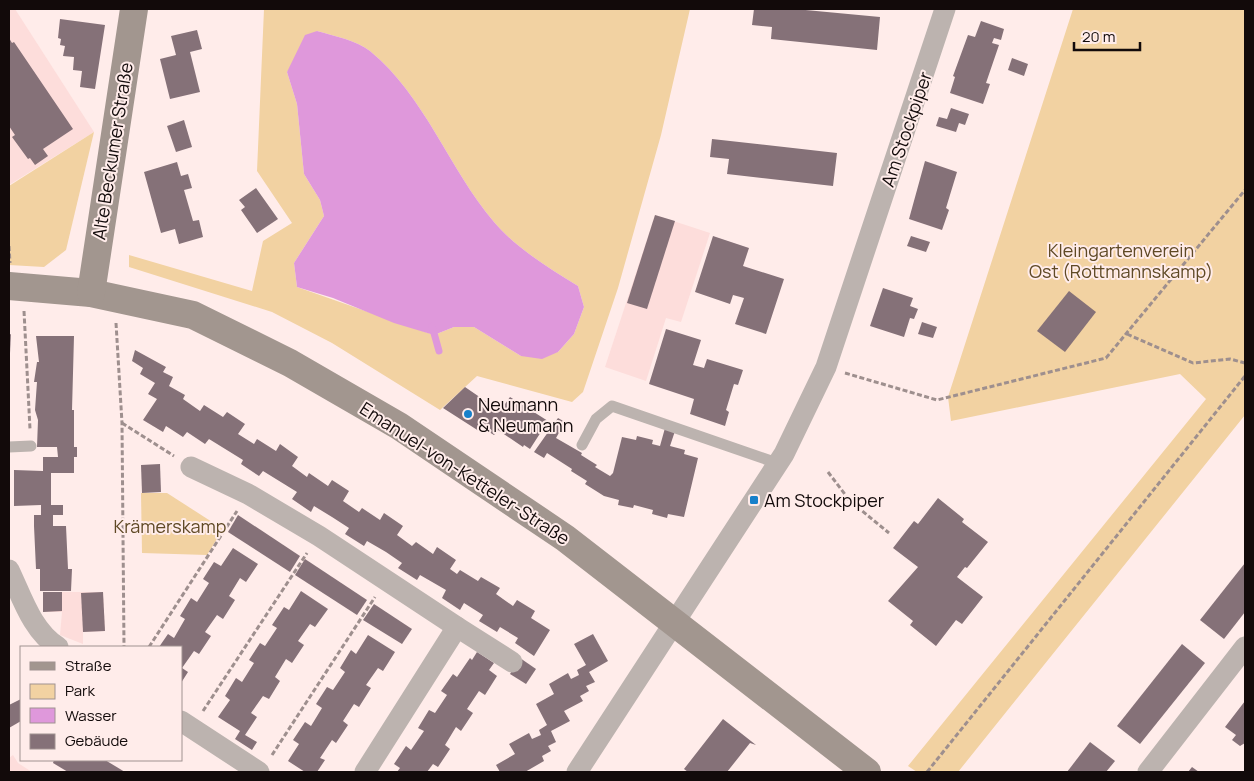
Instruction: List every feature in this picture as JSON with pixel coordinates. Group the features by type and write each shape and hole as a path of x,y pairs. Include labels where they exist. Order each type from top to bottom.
{"main road":[{"name":"Alte Beckumer Straße","path":"103,295 134,9"},
{"name":"Emanuel-von-Ketteler-Straße","path":"16,287 103,295 193,315 290,363 399,426 565,538 867,772"}],"street":[{"name":"Am Stockpiper","path":"577,772 777,463 826,367 945,9"},
{"path":"191,467 248,494 319,536 512,662"},
{"path":"9,570 31,617 41,632 57,646"},
{"path":"365,772 457,627"},
{"path":"1148,772 1245,647"},
{"path":"186,725 265,764"}],"lane":[{"path":"582,445 596,419 612,406 777,463"},
{"path":"9,447 31,446"}],"path":[{"path":"826,367 936,400 1106,358 1245,190"},
{"path":"16,287 31,446"},
{"path":"103,295 122,423 124,646"},
{"path":"1127,334 1193,363 1230,359 1245,363"},
{"path":"927,772 1245,376"},
{"path":"122,423 191,467"},
{"path":"828,472 850,501 889,533"},
{"path":"150,646 248,494"},
{"path":"186,725 319,536"},
{"path":"265,764 386,580"}],"shaded area":[{"path":"9,9 15,9 94,132 9,185"},
{"path":"655,215 710,233 681,322 666,318 646,381 605,367"},
{"path":"43,592 103,592 105,631 83,632 83,644 60,635 62,612 43,612"},
{"path":"13,755 18,763 32,772 9,772 9,758"}],"green space":[{"path":"264,9 690,9 661,135 618,288 583,392 572,402 477,376 440,410 332,343 272,312 129,267 129,255 252,291 263,241 292,223 257,171","holes":["317,31 352,41 364,47 389,69 422,111 463,179 494,222 523,249 578,286 584,307 574,334 558,352 521,356 474,327 454,327 434,335 297,287 294,263 324,216 320,200 304,174 297,104 287,72"]},
{"name":"Kleingartenverein Ost (Rottmannskamp)","path":"1073,9 1245,9 1245,415 958,772 917,772 908,766 1206,399 1180,374 951,421 948,397"},
{"path":"94,132 66,250 44,267 9,265 9,186"},
{"name":"Krämerskamp","path":"141,493 167,493 223,529 207,555 142,553"}],"water":[{"path":"317,31 364,47 389,69 422,111 463,179 494,222 523,249 578,286 584,307 574,334 558,352 542,359 521,356 474,327 454,327 434,335 394,323 333,298 297,287 294,263 324,216 320,200 304,174 297,104 287,72 305,35"}],"building":[{"path":"754,9 795,9 880,17 877,50 771,39 772,27 752,25"},
{"path":"60,19 105,25 95,89 80,87 82,71 73,70 74,57 63,56 65,46 60,45 61,39 58,38"},
{"path":"981,21 1004,29 1001,40 994,38 992,43 999,45 986,83 990,84 983,104 950,93 955,77 953,76 968,35 975,37"},
{"path":"197,30 202,49 190,52 200,92 170,99 160,59 176,55 171,36"},
{"path":"9,38 12,43 14,42 73,129 43,149 48,156 35,165 30,158 28,159 12,137 15,135 9,126"},
{"path":"1012,58 1028,64 1024,76 1008,70"},
{"path":"951,108 969,114 965,125 959,123 956,132 936,126 939,117 947,119"},
{"path":"184,120 192,147 176,152 167,126"},
{"path":"712,139 837,153 833,186 727,174 729,159 710,157"},
{"path":"925,161 957,172 946,208 949,210 942,230 909,219"},
{"path":"177,162 181,176 188,174 192,188 184,190 193,221 199,220 203,237 179,244 175,229 161,233 144,172"},
{"path":"256,188 278,219 257,233 241,210 245,207 239,200"},
{"path":"655,215 675,221 647,309 627,303"},
{"path":"713,236 749,248 743,266 784,279 766,334 735,324 744,298 733,295 730,304 695,292"},
{"path":"911,236 930,242 926,252 907,246"},
{"path":"883,288 913,298 910,306 918,309 914,319 910,318 904,337 870,326"},
{"path":"1069,291 1096,312 1065,352 1037,331"},
{"path":"922,322 937,327 933,338 918,334"},
{"path":"666,329 701,340 693,365 704,368 707,359 743,370 738,385 734,384 726,410 729,412 725,426 690,414 694,399 649,384"},
{"path":"11,334 10,353 9,353 9,335"},
{"path":"36,336 74,336 72,410 74,410 74,447 77,447 77,457 74,457 74,473 51,473 51,505 63,505 63,515 53,515 53,526 66,526 68,569 72,569 71,591 40,591 40,569 36,569 34,515 41,515 41,505 14,506 14,470 43,471 43,457 58,457 57,447 37,447 38,420 35,410 37,382 34,382 37,362 39,362"},
{"path":"135,350 166,367 163,372 173,377 169,386 185,395 183,399 200,411 204,405 223,417 227,412 245,424 238,434 254,444 257,439 276,451 280,444 298,457 292,466 307,477 309,473 328,486 332,480 349,491 343,501 359,512 362,508 380,520 384,513 403,526 397,535 412,546 416,542 433,554 437,547 456,560 450,569 457,574 460,570 478,581 481,577 500,588 496,594 513,606 517,600 535,611 531,618 550,630 534,656 515,643 518,638 500,627 497,632 479,621 483,615 464,603 460,610 442,598 446,590 420,575 417,580 398,568 402,563 367,541 364,546 345,534 349,528 314,506 311,512 292,499 297,492 263,471 259,476 241,464 243,460 209,439 205,444 187,432 183,437 166,426 163,432 143,420 157,399 148,394 155,383 140,374 143,368 132,361"},
{"path":"465,387 500,411 510,397 548,421 530,449 524,445 523,447 498,430 494,435 484,429 482,433 443,408"},
{"path":"558,418 565,422 556,438 582,453 581,455 597,465 595,467 610,476 613,473 622,437 636,440 637,436 653,440 652,444 660,446 665,428 675,431 670,446 685,450 684,454 698,458 684,517 668,514 667,518 652,514 653,510 634,505 633,508 618,505 619,500 604,496 585,484 587,481 547,453 544,458 534,452"},
{"path":"160,464 161,492 142,493 141,465"},
{"path":"938,498 964,519 962,522 988,542 967,568 965,567 957,577 983,597 962,624 956,620 936,646 910,625 913,621 888,601 918,567 893,548 914,521 918,524"},
{"path":"238,515 300,556 290,572 228,532"},
{"path":"233,548 258,564 246,582 240,578 229,596 235,600 223,619 217,615 205,632 211,636 199,654 194,651 182,668 182,646 160,646 168,634 174,638 185,619 180,616 191,598 197,602 209,583 203,579 214,562 221,566"},
{"path":"305,559 367,600 357,615 295,575"},
{"path":"1245,563 1245,612 1224,639 1200,620"},
{"path":"301,591 328,609 315,627 310,624 298,641 304,645 292,663 286,659 275,677 280,681 269,699 263,696 251,713 257,717 245,735 257,742 252,750 235,739 240,731 218,717 230,700 225,696 236,678 242,682 254,663 249,660 260,643 265,646 277,628 272,625 284,607 289,610"},
{"path":"43,592 62,592 62,611 43,612"},
{"path":"103,592 105,631 83,632 81,593"},
{"path":"374,604 412,629 402,644 363,620"},
{"path":"593,634 608,661 589,672 595,682 586,686 589,691 580,696 583,701 564,711 570,721 551,731 556,742 548,746 551,751 542,756 544,761 525,772 500,772 496,765 515,754 509,744 529,733 532,739 541,735 539,730 547,725 536,704 554,694 549,684 568,673 571,679 579,675 577,670 586,665 574,644"},
{"path":"368,635 395,652 383,671 378,668 366,685 371,688 359,707 354,704 343,721 348,725 336,743 332,740 320,758 325,760 317,772 305,772 288,761 299,744 293,740 305,722 311,726 322,708 316,704 327,687 333,690 345,672 340,668 351,650 356,654"},
{"path":"1182,644 1205,663 1140,744 1117,726"},
{"path":"477,652 494,663 489,670 497,676 485,695 479,691 467,709 473,713 461,731 456,727 445,745 450,749 438,767 433,764 427,772 397,772 400,768 394,764 406,746 411,750 424,731 418,728 429,710 435,713 447,695 441,691 453,674 457,677 470,658 472,660"},
{"path":"520,658 536,669 526,684 510,674"},
{"path":"182,668 188,672 182,681"},
{"path":"20,700 20,722 9,728 9,705"},
{"path":"1245,701 1245,743 1240,746 1232,740 1236,735 1225,727"},
{"path":"723,719 756,745 750,743 727,772 688,772 684,769"},
{"path":"1090,742 1115,761 1106,772 1067,772"},
{"path":"54,761 107,761 125,772 68,772 53,763"},
{"path":"1192,767 1199,772 1188,772"}],"waterway":[{"path":"432,326 439,351"}],"place":[{"name":"Neumann & Neumann","path":"468,414"},
{"name":"Am Stockpiper","path":"754,500"}]}
